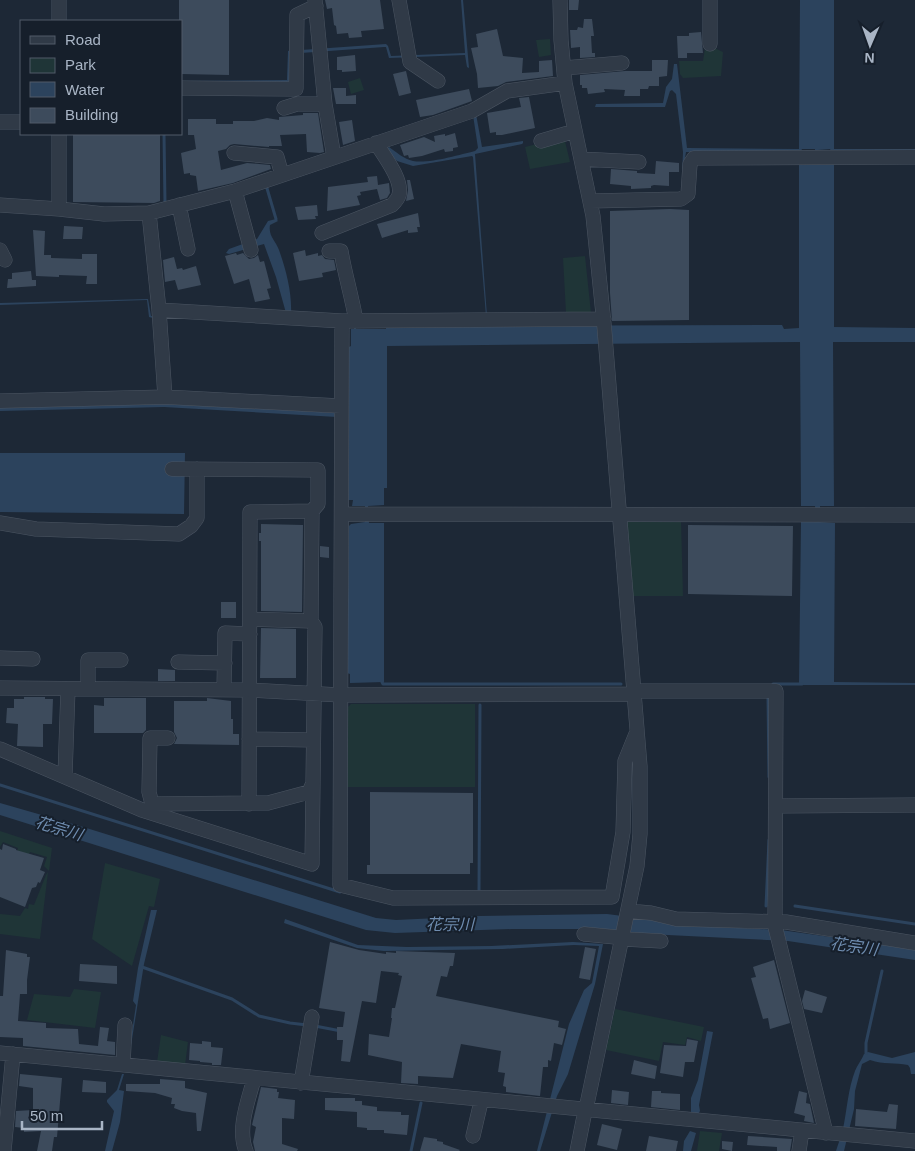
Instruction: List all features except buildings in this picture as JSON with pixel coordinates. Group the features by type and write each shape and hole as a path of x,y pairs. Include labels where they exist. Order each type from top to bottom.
{"street":[{"path":"59,0 59,20"},
{"path":"399,0 410,62 438,81"},
{"path":"560,0 565,83 593,216 604,321 640,766 640,834 637,866 628,912 620,937 577,1151"},
{"path":"710,0 710,44"},
{"path":"182,88 296,89 297,15 316,3 325,104 334,157"},
{"path":"564,68 622,63"},
{"path":"0,205 104,214 149,213 235,191 472,111 507,91 565,83"},
{"path":"284,108 297,104 325,104"},
{"path":"0,122 20,122"},
{"path":"541,141 575,131"},
{"path":"59,135 59,209"},
{"path":"322,232 392,205 399,196 399,185 394,173 376,143"},
{"path":"234,153 276,157 282,175"},
{"path":"590,201 681,199 688,194 690,164 694,158 915,157"},
{"path":"581,159 639,162"},
{"path":"235,191 251,250"},
{"path":"179,205 188,250"},
{"path":"149,213 165,397"},
{"path":"329,251 341,251 345,278 350,286 349,321 341,406 340,885 393,898 612,897 623,832 625,761 637,731"},
{"path":"158,310 349,321 604,321"},
{"path":"0,401 165,397 341,406"},
{"path":"0,749 142,810 312,864 315,627 311,621 318,470 172,469"},
{"path":"0,523 36,529 179,534 191,526 197,518 197,469"},
{"path":"249,804 250,512 315,508 619,514 915,515"},
{"path":"250,620 311,621"},
{"path":"224,689 225,633 250,634"},
{"path":"0,658 33,660"},
{"path":"88,689 88,660 121,660"},
{"path":"178,662 225,663"},
{"path":"0,688 224,689 340,695 776,691 775,923 826,1133"},
{"path":"65,776 68,689"},
{"path":"168,738 150,738 149,792 152,804 268,803 309,792 313,783"},
{"path":"250,739 313,740"},
{"path":"776,806 915,805"},
{"path":"628,912 650,913 676,919 786,922 915,942"},
{"path":"584,934 661,941"},
{"path":"301,1083 312,1017"},
{"path":"123,1065 125,1025"},
{"path":"4,1151 6,1054 585,1113 915,1141"},
{"path":"246,1151 242,1142 243,1126 254,1079"},
{"path":"473,1136 480,1106"},
{"path":"799,1151 802,1130"}],"green space":[{"path":"550,39 551,55 539,57 536,40"},
{"path":"710,46 723,52 721,76 683,78 680,74 679,61 703,61 705,48"},
{"path":"360,78 364,90 351,94 348,82"},
{"path":"564,137 570,162 530,169 525,147"},
{"path":"585,256 591,313 566,313 563,258"},
{"path":"627,520 681,520 683,596 633,596"},
{"path":"351,704 475,704 475,787 346,787 347,708"},
{"path":"0,831 52,848 49,871 44,866 47,857 30,852 27,858 17,853 18,848 3,842 0,847"},
{"path":"105,863 160,879 154,907 149,906 132,966 92,939"},
{"path":"48,872 40,939 0,934 0,914 20,916 25,908 28,909 29,904 34,905"},
{"path":"74,989 101,992 95,1028 27,1020 34,994 70,997"},
{"path":"615,1009 704,1027 701,1041 687,1037 685,1045 663,1042 659,1061 606,1050"},
{"path":"161,1035 188,1042 185,1065 157,1062"},
{"path":"700,1131 722,1133 719,1151 697,1151"}],"water":[{"path":"461,0 463,0 469,68 467,67 465,55 389,58 386,47 301,53 301,50 386,44 391,56 465,53"},
{"path":"800,0 834,0 834,149 915,149 915,151 818,150 819,165 834,164 834,327 915,328 915,342 833,342 834,506 820,506 820,522 835,523 834,682 915,683 915,685 799,685 801,522 816,522 815,506 801,506 800,342 387,346 387,488 384,488 384,505 368,506 369,523 384,523 384,682 350,683 350,674 347,673 349,526 365,522 365,506 352,506 353,500 347,500 349,347 351,346 351,329 354,329 355,326 356,329 386,329 386,326 782,325 784,329 799,328 799,164 814,164 815,149 802,149 801,151 686,152 682,176 683,152 676,94 672,90 665,107 595,107 596,104 663,103 666,87 672,79 674,64 677,64 687,148 799,149"},
{"path":"291,50 289,81 287,83 182,83 182,81 287,80 288,51"},
{"path":"476,114 482,147 523,141 522,144 475,154 487,316 473,157 413,166 397,161 385,150 389,147 406,159 419,162 444,159 475,151 478,148 473,115"},
{"path":"276,219 278,221 270,225 270,232 279,250 286,273 291,297 291,313 286,313 264,244 229,254 226,253 229,249 257,239 268,221"},
{"path":"148,299 153,318 149,317 147,300 0,305 0,303"},
{"path":"168,403 337,413 337,417 164,407 0,411 0,407"},
{"path":"0,453 185,453 184,514 0,512"},
{"name":"花宗川","path":"0,803 376,918 396,920 480,916 607,914 700,926 781,930 915,949 915,960 788,941 607,932 586,929 512,929 395,933 366,930 0,815"},
{"path":"151,910 157,910 144,964 128,1058 136,1005 133,1001 138,968"},
{"path":"285,919 358,945 407,947 491,946 573,942 603,944 595,984 568,1074 557,1096 540,1151 537,1151 569,1024 584,990 592,983 599,946 574,945 503,949 384,951 357,948 284,923"},
{"path":"707,1031 713,1032 699,1105 700,1111 698,1114 693,1114 691,1112 691,1098 698,1080"},
{"path":"868,1052 892,1058 915,1052 915,1074 911,1074 908,1065 870,1060 862,1064 844,1151 836,1151 843,1129 853,1078 864,1054"},
{"path":"122,1074 124,1074 119,1090 124,1091 120,1122 112,1151 105,1151 114,1111 107,1100 117,1090"},
{"path":"690,1131 696,1133 691,1151 683,1151 684,1141"}],"waterway":[{"path":"164,135 165,204"},
{"path":"266,185 276,219"},
{"path":"382,682 383,684 621,684"},
{"path":"773,684 802,684"},
{"path":"768,695 769,777"},
{"path":"479,893 480,705"},
{"path":"0,785 340,892"},
{"path":"766,906 769,840"},
{"path":"795,906 915,924"},
{"path":"142,967 232,999 259,1016 307,1025"},
{"path":"866,1053 866,1043 882,971"},
{"path":"315,1026 341,1031"},
{"path":"411,1151 421,1103"}]}
